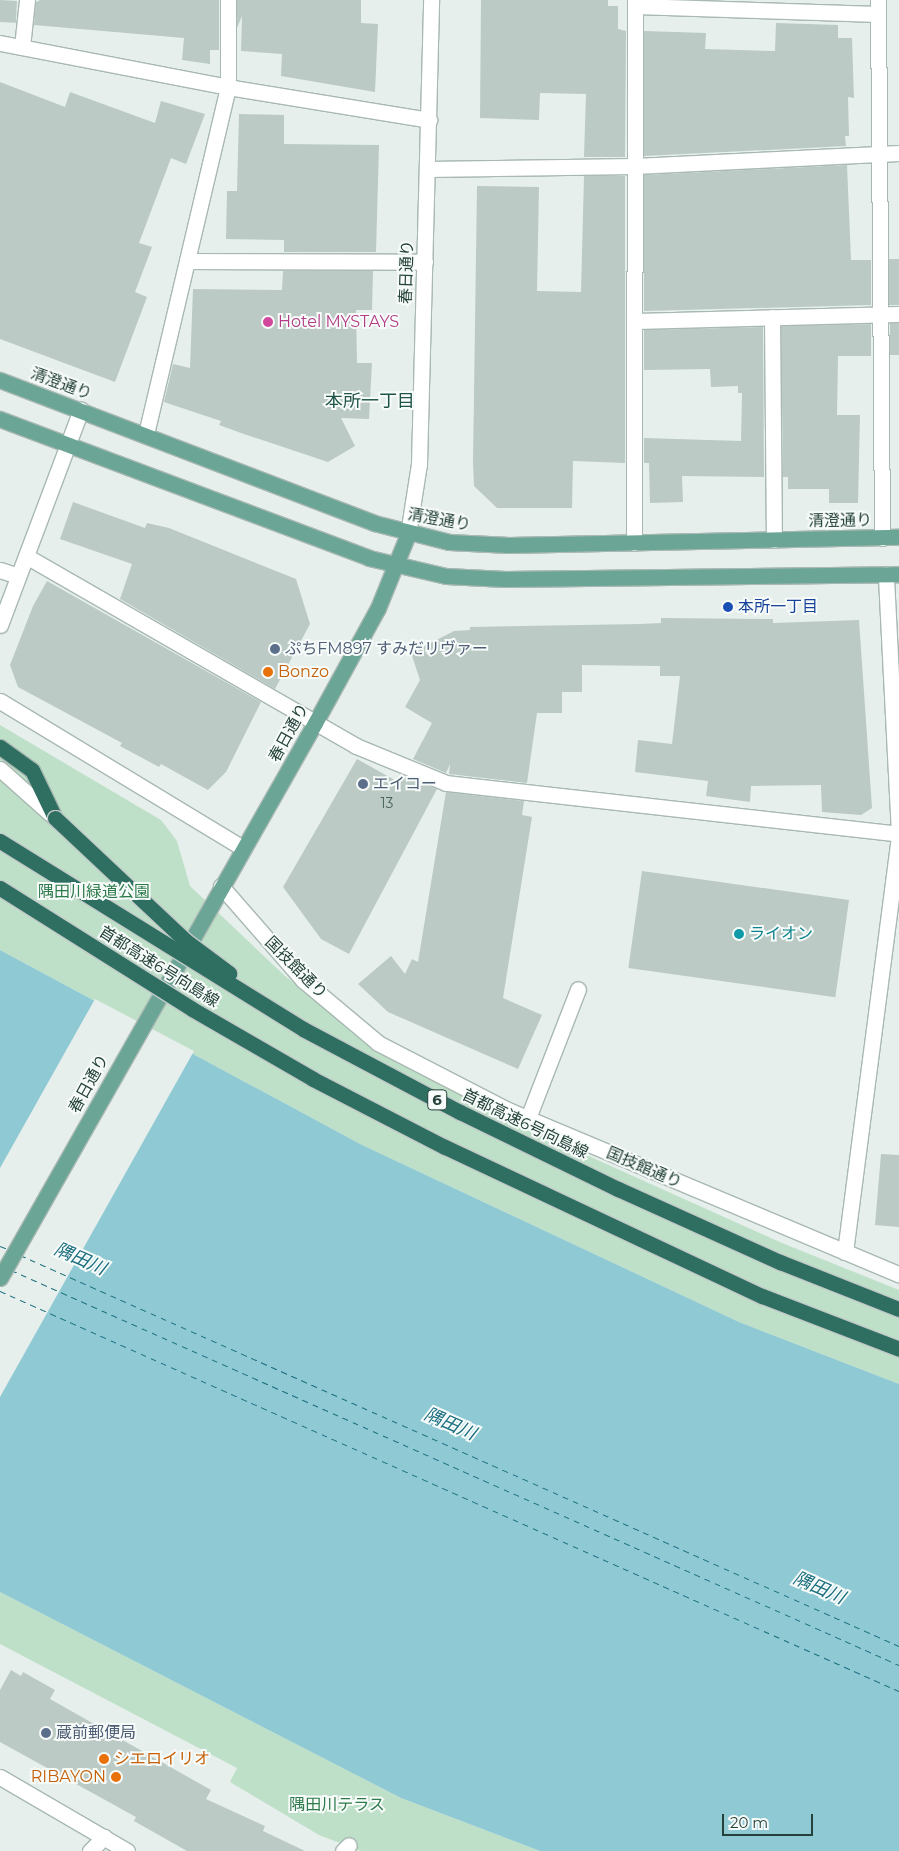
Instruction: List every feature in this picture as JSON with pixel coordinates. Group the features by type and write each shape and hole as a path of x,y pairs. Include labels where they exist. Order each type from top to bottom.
{"highway":[{"path":"0,747 32,770 55,818"},
{"name":"6","path":"55,818 186,940 303,1029"},
{"name":"首都高速6号向島線","path":"0,841 303,1029 460,1112 618,1189 780,1262 899,1309"},
{"name":"首都高速6号向島線","path":"0,888 192,1009 313,1079 445,1147 762,1296 899,1349"}],"main road":[{"name":"清澄通り","path":"0,380 408,534 482,545 899,537"},
{"path":"0,419 396,567 446,576 505,580 893,574"},
{"name":"春日通り","path":"0,1278 194,933 315,723 378,608 408,534"}],"street":[{"path":"22,47 27,0"},
{"path":"146,434 228,87 228,0"},
{"name":"春日通り","path":"408,534 418,464 431,0"},
{"path":"634,543 635,3 878,7 882,538"},
{"path":"0,43 228,87 428,120"},
{"path":"427,169 635,166 899,153"},
{"path":"187,261 425,262"},
{"path":"634,321 899,314"},
{"path":"772,317 774,540"},
{"path":"0,625 81,410"},
{"path":"26,556 356,746 446,783 899,834"},
{"path":"0,570 18,576"},
{"path":"845,1252 899,834 893,574"},
{"path":"0,701 244,849"},
{"path":"0,769 55,818"},
{"name":"国技館通り","path":"222,886 303,980 378,1043 528,1118 899,1274"},
{"path":"528,1118 578,989"},
{"path":"0,1777 127,1851"},
{"path":"90,1851 104,1837"}],"green space":[{"name":"隅田川緑道公園","path":"0,725 161,820 177,841 190,886 285,976 400,1062 522,1126 782,1243 899,1290 899,1384 739,1322 362,1145 0,950"},
{"name":"隅田川テラス","path":"0,1592 401,1798 540,1851 361,1851 319,1835 230,1782 237,1768 0,1644"}],"water":[{"name":"隅田川","path":"0,950 362,1145 739,1322 899,1384 899,1851 540,1851 401,1798 0,1592"}],"pier":[{"path":"95,999 194,1051 0,1397 0,1168"}],"building":[{"path":"0,0 17,1 16,23 0,22"},
{"path":"40,0 219,0 219,50 210,50 210,64 182,60 184,38 34,25 36,2"},
{"path":"237,0 361,0 361,23 378,24 375,92 281,76 282,54 241,51 242,16 237,28"},
{"path":"481,0 608,0 608,6 618,6 618,29 626,31 625,157 584,157 586,94 540,93 539,120 480,118"},
{"path":"776,23 838,25 838,38 852,38 854,98 848,97 849,136 845,136 846,146 644,156 644,31 706,33 705,49 775,51"},
{"path":"0,82 65,107 70,92 155,123 161,101 205,114 186,164 171,158 139,243 152,247 135,292 147,297 115,382 0,339"},
{"path":"239,114 284,115 284,144 379,145 376,252 284,252 284,240 226,239 227,191 237,191"},
{"path":"847,165 851,260 871,260 871,305 644,311 644,175"},
{"path":"584,176 625,176 625,463 573,461 572,508 497,508 474,486 477,186 539,187 537,291 581,292"},
{"path":"889,259 899,259 899,305 889,305"},
{"path":"283,271 373,271 372,310 356,310 357,363 372,363 369,419 341,418 355,446 328,462 219,425 221,421 164,402 173,364 190,368 193,289 282,290"},
{"path":"890,323 899,323 899,355 890,355"},
{"path":"871,324 871,356 838,356 837,415 860,415 858,503 829,503 829,489 788,489 788,477 783,477 781,326"},
{"path":"763,327 764,477 682,476 683,502 650,503 649,463 644,463 644,438 741,441 742,393 738,393 738,386 711,387 710,369 644,370 644,330"},
{"path":"73,502 145,528 147,523 169,528 296,579 310,624 275,689 120,599 132,564 60,539"},
{"path":"47,581 261,702 226,772 208,790 161,764 159,767 120,746 122,743 18,687 10,665 33,606"},
{"path":"661,618 773,619 773,623 859,620 872,808 861,815 822,812 821,785 751,786 750,802 706,796 708,781 635,772 638,740 672,744 680,676 660,676 660,666 582,665 582,692 562,692 562,713 537,713 527,783 449,774 450,764 446,773 413,759 432,723 405,707 420,680 411,653 454,631 470,630 470,627 640,624 661,623"},
{"path":"357,759 400,783 404,776 437,789 349,954 321,939 283,887"},
{"path":"446,792 524,801 522,815 532,817 503,998 542,1015 518,1069 388,1012 358,984 391,956 405,974 412,959 418,962"},
{"name":"ライオン","path":"642,871 849,900 835,997 628,968"},
{"path":"881,1154 899,1155 899,1227 875,1225"},
{"path":"11,1670 21,1676 23,1672 55,1690 50,1699 211,1790 206,1799 265,1826 263,1831 305,1851 187,1851 134,1821 136,1817 0,1742 0,1690"}],"ferry route":[{"path":"0,1246 8,1249"},
{"path":"20,1255 899,1646"},
{"path":"11,1270 899,1665"},
{"path":"0,1291 899,1691"}],"place":[{"name":"Hotel MYSTAYS","path":"268,322"},
{"name":"本所一丁目","path":"728,607"},
{"name":"ぷちFM897 すみだリヴァー","path":"275,649"},
{"name":"Bonzo","path":"268,672"},
{"name":"エイコー","path":"363,784"},
{"name":"ライオン","path":"739,934"},
{"name":"蔵前郵便局","path":"46,1733"},
{"name":"シエロイリオ","path":"104,1759"},
{"name":"RIBAYON","path":"116,1777"}],"district":[{"name":"本所一丁目","path":"370,401"}]}
